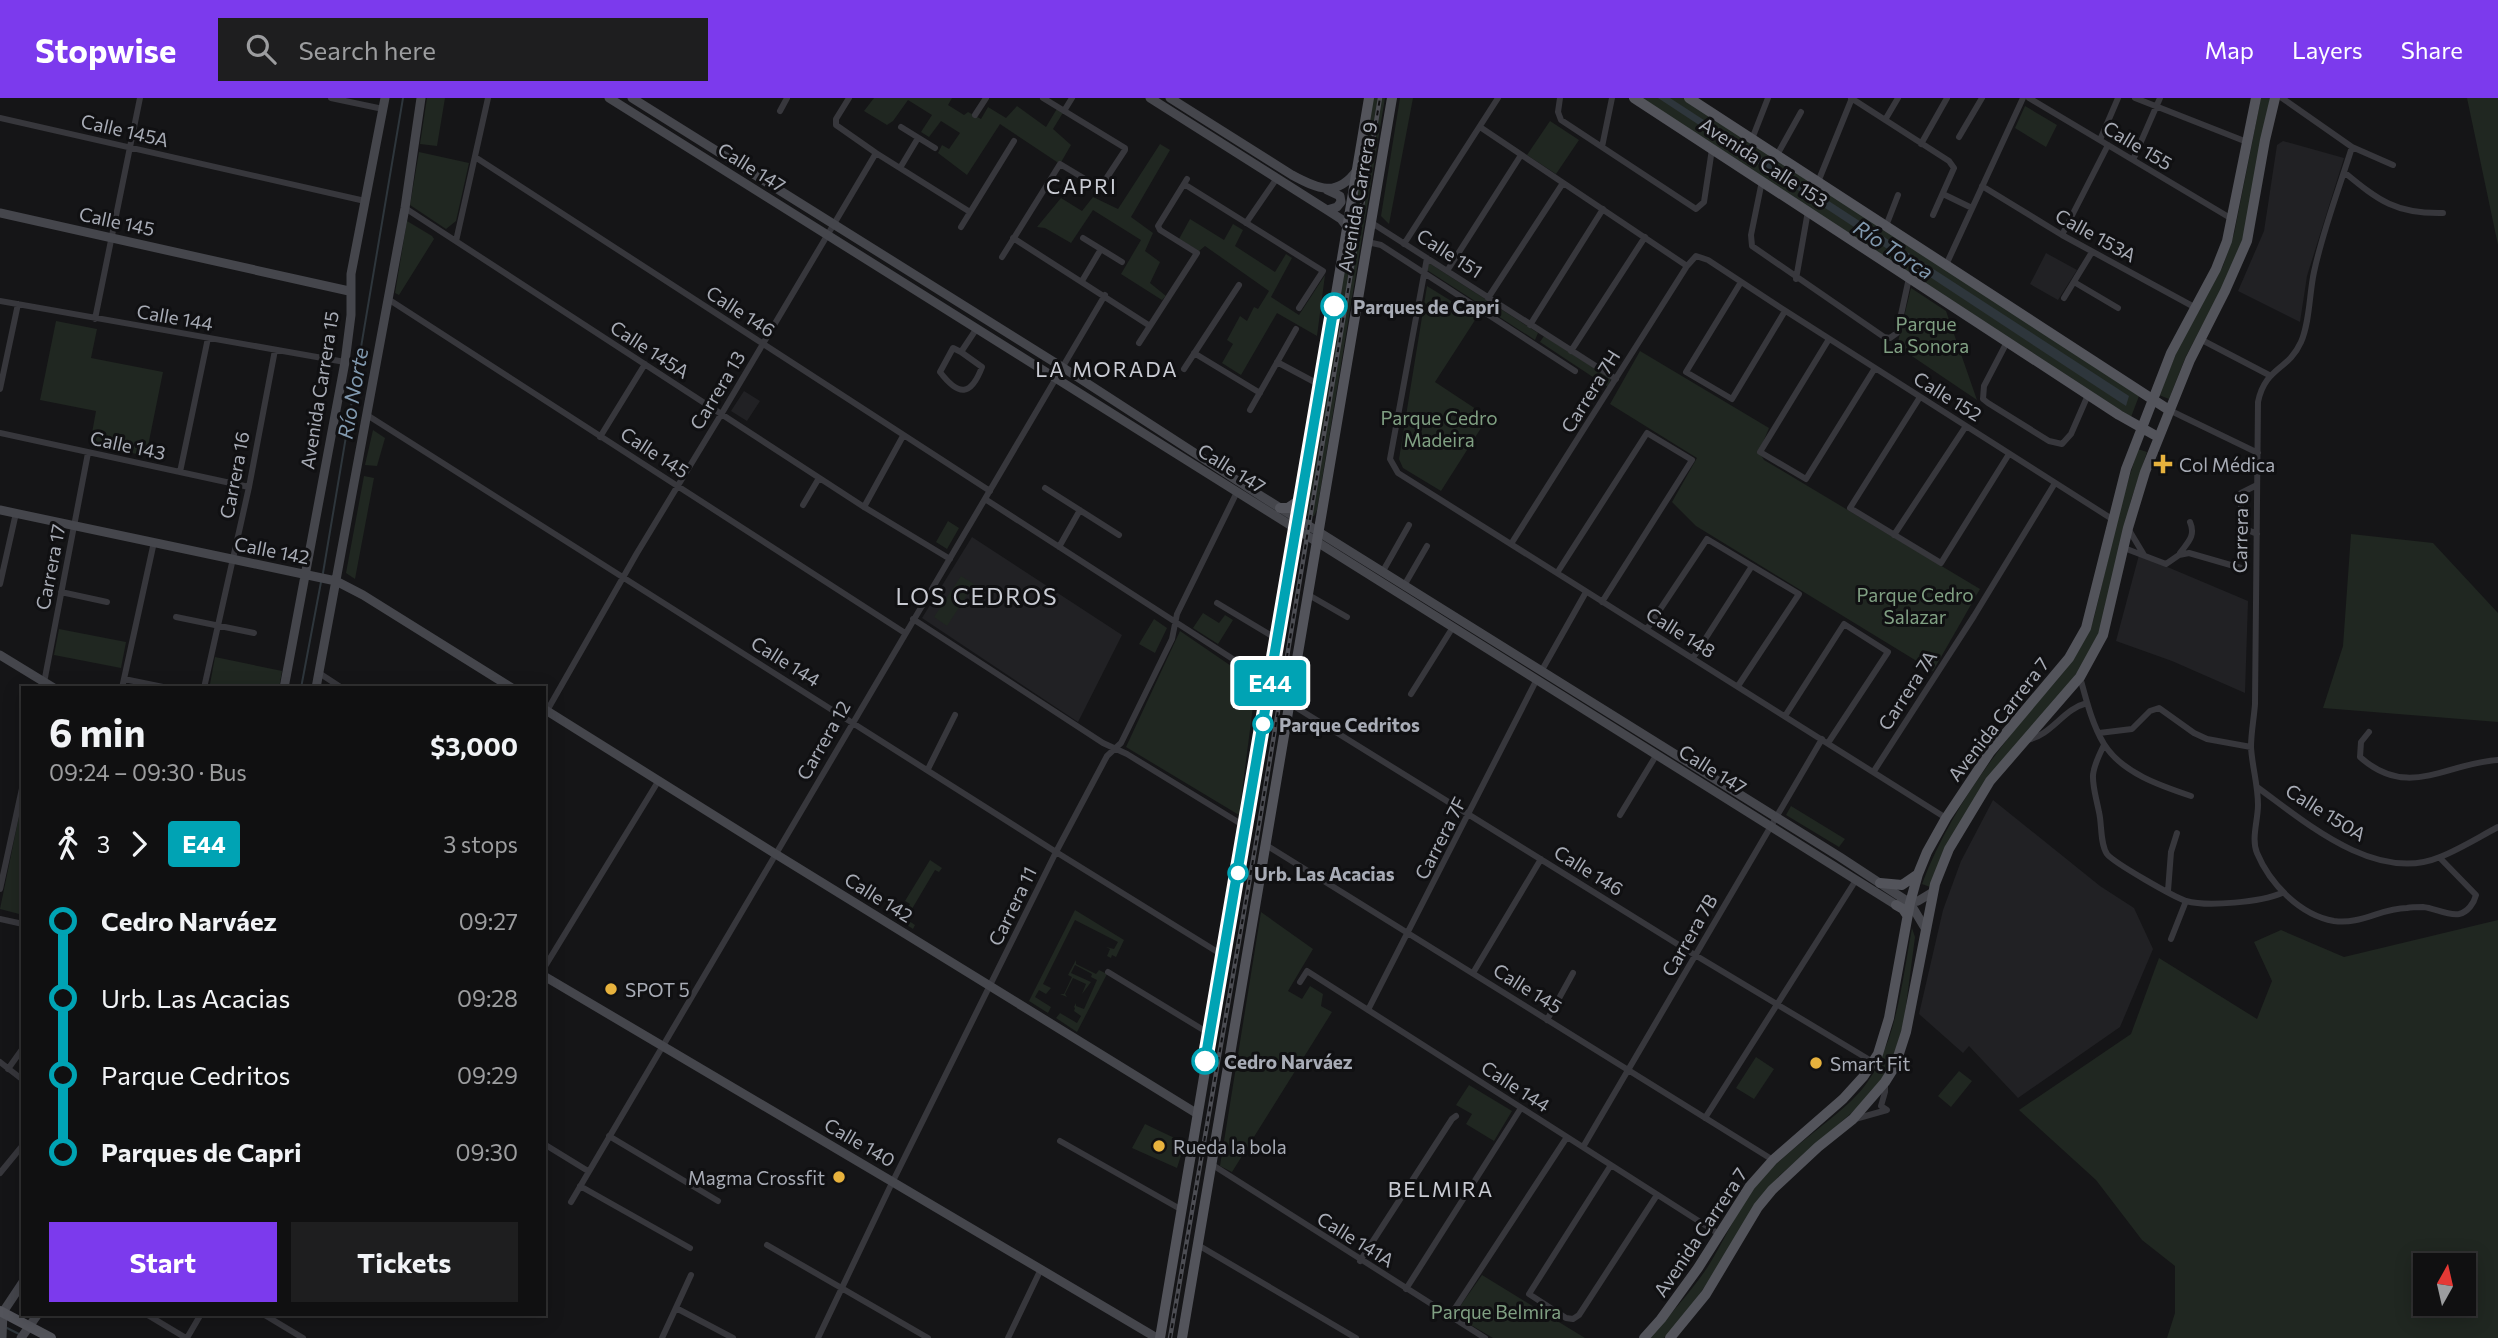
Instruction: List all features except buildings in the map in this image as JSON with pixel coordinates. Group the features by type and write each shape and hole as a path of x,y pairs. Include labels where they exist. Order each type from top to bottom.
{"main road":[{"name":"Avenida Carrera 15","path":"284,686 345,362 351,315 349,291 385,98"},
{"path":"316,686 405,208 421,98"},
{"name":"Calle 147","path":"609,98 1237,492 1317,537 1453,627 1896,905"},
{"path":"1150,98 1327,210 1348,228"},
{"path":"1170,98 1292,175 1340,196 1340,204 1327,210"},
{"name":"Avenida Carrera 9","path":"1159,1338 1369,98"},
{"name":"Avenida Carrera 9","path":"1182,1338 1392,98"},
{"name":"Avenida Calle 153","path":"1634,98 2088,395 2158,437"},
{"name":"Avenida Calle 153","path":"1689,98 2169,411"},
{"name":"Avenida Carrera 7","path":"1644,1338 1678,1298 1745,1193 1773,1160 1843,1099 1873,1062 1886,1032 1909,909 1927,852 1990,752 2076,649 2086,628 2126,469 2171,353 2216,269 2232,219 2256,98"},
{"name":"Avenida Carrera 7","path":"1670,1338 1706,1294 1758,1207 1818,1147 1853,1119 1895,1066 1904,1042 1924,931 1943,859 1990,781 2080,677 2103,635 2128,528 2158,437 2200,339 2247,241 2275,98"},
{"name":"Calle 147","path":"634,99 1062,367 1280,508 1296,524"},
{"path":"1318,187 1329,189 1340,186 1352,177 1357,169"},
{"name":"Calle 145","path":"0,213 349,291"},
{"path":"1280,508 1288,508 1300,500"},
{"name":"Calle 142","path":"0,510 334,581 363,595 509,686"},
{"name":"Calle 147","path":"1317,537 1405,584 1880,883 1909,909 1924,931"},
{"path":"0,656 43,685"},
{"name":"Calle 142","path":"546,713 1196,1113"},
{"path":"1880,883 1903,885 1918,874"},
{"path":"1896,905 1909,909 1933,892"},
{"path":"1906,928 1914,926 1924,931"},
{"name":"Calle 140","path":"546,977 1159,1338"},
{"path":"2,1338 3,1314 21,1285"},
{"path":"3,1314 25,1330 51,1338"},
{"path":"25,1330 36,1316"}],"street":[{"path":"95,319 140,98"},
{"path":"331,98 383,110"},
{"path":"456,241 488,98"},
{"path":"780,111 787,98"},
{"path":"849,98 836,120 836,125 970,212"},
{"path":"975,115 986,98"},
{"path":"1002,257 1059,164 1100,188 1125,148 1043,98"},
{"path":"1064,111 1072,98"},
{"path":"1404,244 1498,98"},
{"path":"1560,98 1558,112 1561,120 1696,208 1704,202 1712,149"},
{"path":"1602,147 1612,98"},
{"path":"1752,139 1768,98"},
{"path":"1818,182 1852,98 1949,161 1954,168 1933,215"},
{"path":"1885,120 1898,98"},
{"path":"1921,144 1946,98"},
{"path":"1959,137 1982,98"},
{"path":"1946,265 2023,98"},
{"name":"Calle 155","path":"2029,98 2232,219"},
{"path":"2100,140 2118,98"},
{"path":"2136,98 2247,142"},
{"path":"2133,160 2160,98"},
{"path":"2282,98 2352,147 2393,165"},
{"path":"1777,155 1801,112"},
{"name":"Calle 145A","path":"0,118 365,201"},
{"path":"901,127 935,148"},
{"path":"1479,127 1687,266"},
{"path":"900,168 918,138"},
{"path":"961,227 1014,141"},
{"path":"2062,234 2108,145"},
{"name":"Carrera 6","path":"2282,893 2254,846 2258,808 2251,747 2255,704 2258,402 2261,388 2269,375 2285,365 2300,343 2314,270 2352,147"},
{"name":"Carrera 13","path":"546,710 876,153"},
{"path":"1447,271 1521,155"},
{"name":"Calle 146","path":"475,157 990,491"},
{"path":"2344,172 2378,200 2387,204 2421,214 2443,213"},
{"path":"1246,223 1277,178"},
{"path":"1139,343 1197,253 1160,230 1158,226 1185,181 1322,271 1299,308"},
{"path":"1762,181 1751,235 1752,246 1878,334 1890,338 1897,333 1909,278"},
{"path":"1488,298 1563,183"},
{"name":"Calle 153A","path":"1982,186 2092,252 2196,308"},
{"path":"1943,194 1972,208"},
{"path":"1886,226 1898,195"},
{"name":"Calle 145A","path":"405,208 864,507 950,559"},
{"path":"1530,325 1603,209"},
{"path":"1796,279 1808,211"},
{"name":"Calle 151","path":"1371,223 1616,379"},
{"path":"1571,351 1645,237"},
{"path":"1013,238 1150,326"},
{"path":"1083,238 1122,262"},
{"name":"Calle 151","path":"1367,246 1372,243 1381,245 1575,371"},
{"path":"1082,281 1101,249"},
{"path":"2064,299 2092,252"},
{"name":"Carrera 7H","path":"1511,544 1687,266 1696,256"},
{"name":"Calle 152","path":"1696,256 1703,257 2112,519"},
{"path":"1424,273 1427,258"},
{"name":"Calle 148","path":"1424,273 1390,459 1398,473 1946,818"},
{"path":"1741,282 1685,372 1732,399 1785,311"},
{"path":"2074,282 2118,308"},
{"path":"1184,369 1239,285"},
{"name":"Carrera 12","path":"571,1202 774,853 1105,295"},
{"name":"Calle 145","path":"388,299 905,632"},
{"name":"Calle 144","path":"0,301 345,362"},
{"path":"0,389 18,304"},
{"path":"961,352 977,328"},
{"path":"1250,410 1296,329"},
{"path":"1534,345 1542,332"},
{"path":"180,472 208,338"},
{"path":"1829,339 1760,452 1806,479 1875,368"},
{"path":"2200,339 2269,375"},
{"path":"2007,342 1984,386 1983,399 2049,441 2062,444 2071,434 2088,395"},
{"name":"Carrera 16","path":"204,686 233,561 275,350"},
{"path":"950,350 961,352 982,367 968,390 960,389 940,372 950,350"},
{"path":"1194,353 1260,393"},
{"path":"1277,362 1320,385"},
{"path":"600,437 645,364"},
{"path":"1920,397 1850,508 1941,563 2009,454"},
{"path":"2169,411 2258,453"},
{"name":"Calle 144","path":"367,415 1224,956"},
{"path":"1894,535 1966,426"},
{"name":"Calle 143","path":"0,433 248,487"},
{"path":"1557,573 1647,433 1692,460 1602,602"},
{"path":"864,507 903,436"},
{"name":"Carrera 17","path":"43,685 88,453"},
{"path":"803,505 819,478"},
{"name":"Carrera 7A","path":"1874,771 1974,616 2055,483"},
{"path":"2257,485 2241,493 2241,527 2257,534"},
{"path":"1045,488 1119,535"},
{"name":"Carrera 11","path":"818,1338 1056,852 1107,756 1121,743 1172,639 1175,622 1237,492"},
{"path":"985,499 1270,683"},
{"path":"1059,547 1080,510"},
{"path":"0,584 16,513"},
{"path":"2123,548 2166,564 2179,555 2192,537 2194,530 2190,522"},
{"path":"1383,571 1409,525"},
{"path":"2128,528 2144,555"},
{"path":"1647,629 1707,539 1799,594 1738,686"},
{"path":"122,686 154,542"},
{"path":"1405,584 1427,546"},
{"path":"2179,555 2189,553 2241,568"},
{"path":"1693,658 1752,566"},
{"path":"61,592 107,602"},
{"path":"1542,670 1586,592"},
{"path":"1307,594 1348,617"},
{"path":"1217,603 1278,639"},
{"path":"176,617 254,633"},
{"path":"913,619 1103,743 1246,827"},
{"name":"Carrera 7B","path":"1583,1147 1776,816 1888,652 1844,624 1785,716"},
{"path":"1411,694 1453,627"},
{"path":"319,673 339,686"},
{"path":"2080,677 2104,745 2124,765 2159,786 2191,796"},
{"path":"124,678 159,686"},
{"name":"Carrera 7F","path":"1368,1010 1538,679"},
{"name":"Calle 146","path":"1289,703 1873,1062"},
{"path":"2024,741 2042,736 2077,707 2087,703"},
{"path":"2099,733 2132,729 2150,711 2159,708 2207,739 2251,747"},
{"path":"928,769 955,715"},
{"path":"2369,732 2361,742 2360,757 2391,777 2427,778 2485,761 2498,760"},
{"path":"2104,745 2092,774 2105,851 2112,859 2140,877 2186,901 2229,902 2270,898 2282,893 2314,914 2332,920 2357,921 2389,909 2424,907 2456,915 2465,912 2474,902 2476,895 2440,858"},
{"path":"1620,815 1657,754"},
{"path":"546,965 659,780"},
{"name":"Calle 150A","path":"2257,786 2304,821 2355,852 2382,861 2425,862 2440,858 2498,827"},
{"path":"0,889 21,793"},
{"path":"2168,891 2171,852 2177,833"},
{"name":"Calle 145","path":"1266,845 1627,1072 1773,1160"},
{"path":"1473,974 1541,859"},
{"path":"1705,1118 1856,880"},
{"path":"2171,939 2186,901"},
{"path":"0,919 21,924"},
{"name":"Calle 144","path":"1300,982 1307,971 1719,1234"},
{"path":"1108,972 1210,1034"},
{"path":"1547,1020 1573,974"},
{"path":"8,1069 21,1051"},
{"path":"0,1062 21,1079"},
{"path":"1853,1119 1887,1110 1881,1106 1885,1082"},
{"path":"1406,1289 1521,1108"},
{"path":"1360,1261 1456,1116"},
{"path":"609,1136 718,1201"},
{"path":"1450,1316 1567,1137"},
{"path":"1060,1142 1182,1210"},
{"path":"546,1145 588,1171"},
{"path":"0,1173 21,1147"},
{"name":"Calle 141A","path":"1211,1164 1450,1316 1475,1335 1485,1338"},
{"path":"1611,1166 1529,1294 1566,1318 1573,1319 1579,1315 1657,1195"},
{"path":"580,1186 690,1248"},
{"path":"767,1245 929,1338"},
{"path":"1198,1245 1356,1338"},
{"path":"1008,1338 1041,1269"},
{"path":"662,1338 691,1275"},
{"path":"676,1308 733,1338"},
{"path":"149,1316 187,1338 200,1316"},
{"path":"266,1316 303,1338"}],"shaded area":[{"path":"2283,141 2344,158 2307,276 2300,322 2238,291 2264,231 2277,145"},
{"path":"2046,253 2077,270 2058,300 2030,284"},
{"path":"744,391 760,401 747,421 731,411"},
{"path":"972,537 1122,635 1078,722 922,618"},
{"path":"2139,555 2248,601 2245,693 2172,661 2116,641"},
{"path":"1993,800 2100,886 2134,908 2153,949 2120,1027 2018,1098 1969,1046 1963,1053 1919,1014 1943,910 1961,861"}],"green space":[{"path":"427,98 445,98 437,146 420,144"},
{"path":"874,98 952,98 948,105 964,115 968,112 981,119 988,107 1006,118 1017,106 1046,127 1058,107 1064,111 1053,129 1071,145 1060,164 1000,124 967,175 938,153 942,145 949,149 960,133 941,121 929,137 921,132 932,115 908,100 887,125 864,111"},
{"path":"1372,98 1385,98 1317,510 1314,516 1307,516 1303,510"},
{"path":"1400,98 1413,98 1389,224 1381,216"},
{"path":"1641,98 1684,98 2139,396 2131,417"},
{"path":"2261,98 2270,98 2244,237 2221,290 2186,356 2169,399 2159,395 2178,349 2223,266 2234,234"},
{"path":"2467,98 2498,98 2498,245"},
{"path":"2025,106 2057,125 2046,147 2015,128"},
{"path":"1550,121 1579,140 1556,174 1527,155"},
{"path":"1160,144 1170,150 1131,217 1153,233 1145,251 1160,262 1150,283 1166,296 1162,300 1121,274 1141,240 1093,210 1071,243 1045,228 1037,227 1061,198 1082,211 1093,197 1118,209"},
{"path":"419,152 469,163 456,221 446,229 410,205"},
{"path":"1190,219 1224,240 1233,224 1243,230 1235,246 1275,272 1286,254 1292,258 1271,297 1299,315 1325,275 1317,336 1277,313 1241,375 1222,363 1233,344 1227,340 1240,316 1247,321 1254,307 1258,309 1269,291 1205,246 1199,251 1179,239"},
{"path":"407,221 434,239 399,295 395,293"},
{"path":"1429,263 1538,333 1535,340 1427,270"},
{"name":"Parque Cedro Madeira","path":"1427,286 1477,317 1435,382 1488,417 1441,491 1403,468 1399,459"},
{"name":"Parque La Sonora","path":"1911,288 1946,311 1977,400 1897,346"},
{"path":"56,321 97,329 91,358 163,372 146,456 90,444 96,411 40,400"},
{"path":"1544,336 1611,379 1608,387 1540,342"},
{"name":"Parque Cedro Salazar","path":"1640,351 1769,428 1759,452 1764,460 1980,589 1933,671 1696,526 1672,502 1697,458 1610,404"},
{"path":"373,430 385,438 377,466 365,465"},
{"path":"2138,449 2147,452 2131,500 2108,606 2094,647 2072,680 1998,765 1930,887 1922,884 1941,840 1977,780 2020,723 2062,674 2087,634 2094,618 2121,504"},
{"path":"364,476 374,478 355,579 346,573"},
{"path":"948,521 959,528 947,549 936,542"},
{"path":"2351,534 2433,543 2498,613 2498,722 2323,708 2343,646"},
{"path":"961,576 974,584 947,626 934,617"},
{"path":"1203,613 1219,623 1225,615 1233,620 1218,644 1193,628"},
{"path":"1154,619 1167,628 1155,653 1139,644"},
{"path":"59,629 126,642 121,668 54,655"},
{"name":"Parque Cedritos","path":"1180,631 1256,683 1239,815 1126,747"},
{"path":"215,657 282,671 279,686 210,684"},
{"path":"1791,806 1845,839 1839,847 1786,815"},
{"path":"19,816 21,914 0,909"},
{"path":"930,860 942,868 939,872 935,870 906,919 915,925 913,929 901,921 910,904 905,901"},
{"path":"1075,910 1124,940 1116,957 1112,955 1111,958 1107,956 1110,949 1106,947 1114,949 1118,942 1075,920 1043,984 1051,988 1046,994 1039,990 1035,997 1051,1007 1048,1013 1029,1001"},
{"path":"1261,912 1313,949 1288,991 1302,999 1310,986 1323,994 1321,1006 1332,1012 1232,1172 1220,1166"},
{"path":"2498,920 2498,1338 2167,1338 2175,1313 2175,1266 2142,1240 2096,1180 2019,1110 2131,1034 2159,958 2257,1019 2272,981 2254,942 2281,930 2344,957"},
{"path":"1912,928 1915,937 1904,1021 1893,1059 1881,1080 1856,1109 1779,1176 1689,1310 1664,1338 1649,1338 1700,1277 1740,1209 1764,1177 1787,1154 1851,1101 1866,1084 1878,1065 1894,1020"},
{"path":"1076,960 1076,964 1096,974 1099,970 1107,974 1077,1032 1056,1018 1060,1013 1077,1023 1081,1016 1074,1011 1074,1007 1076,1003 1076,1006 1084,1009 1097,980 1091,977 1092,974 1075,965 1071,973 1091,982 1082,994 1086,984 1073,978 1065,994 1067,997 1060,994 1064,994 1072,977 1068,975"},
{"path":"1756,1057 1774,1069 1754,1099 1736,1088"},
{"path":"1959,1071 1972,1081 1951,1107 1938,1096"},
{"path":"1469,1085 1512,1111 1494,1141 1466,1124 1472,1114 1456,1105"},
{"name":"Rueda la bola","path":"1145,1124 1185,1143 1177,1168 1132,1148"},
{"name":"Parque Belmira","path":"1482,1275 1585,1338 1493,1338 1454,1315"}],"water":[{"name":"Río Torca","path":"1658,98 1670,98 2129,396 2126,406"}],"waterway":[{"name":"Río Norte","path":"323,573 403,98"},
{"name":"Río Norte","path":"301,686 321,582"},
{"path":"7,1328 21,1335"}],"railway":[{"path":"1170,1338 1257,837 1380,98"}],"bus line":[{"name":"E44","path":"1205,1061 1334,306"}],"place":[{"name":"Parques de Capri","path":"1334,306"},
{"name":"Col Médica","path":"2163,464"},
{"name":"Parque Cedritos","path":"1263,724"},
{"name":"Urb. Las Acacias","path":"1238,873"},
{"name":"SPOT 5","path":"611,989"},
{"name":"Cedro Narváez","path":"1205,1061"},
{"name":"Smart Fit","path":"1816,1063"},
{"name":"Rueda la bola","path":"1159,1146"},
{"name":"Magma Crossfit","path":"839,1177"}],"district":[{"name":"CAPRI","path":"1082,185"},
{"name":"LA MORADA","path":"1107,368"},
{"name":"LOS CEDROS","path":"977,596"},
{"name":"BELMIRA","path":"1441,1188"}]}
